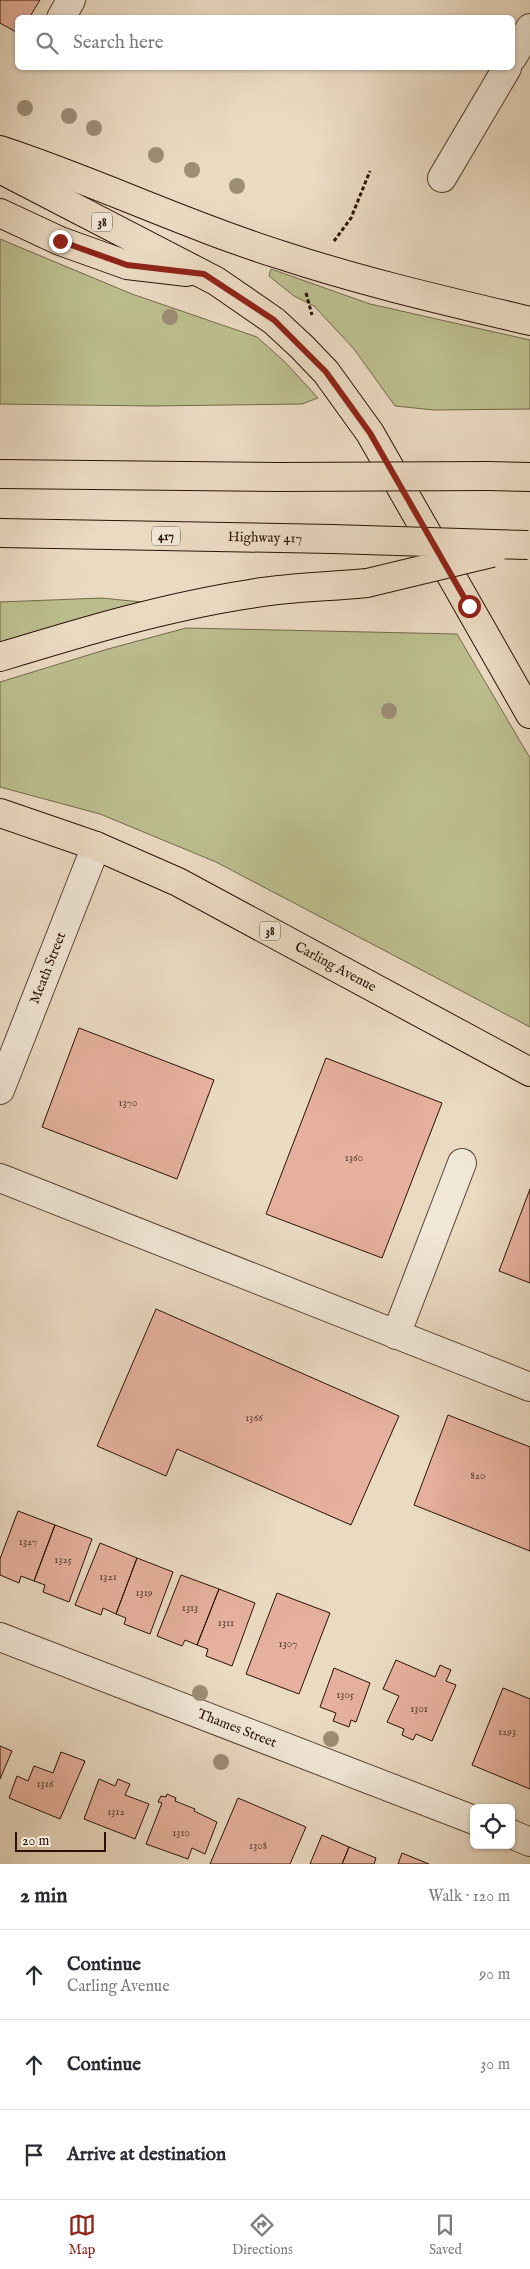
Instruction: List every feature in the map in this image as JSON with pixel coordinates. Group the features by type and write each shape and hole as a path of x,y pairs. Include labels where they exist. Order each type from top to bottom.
{"main road":[{"path":"0,150 55,168 186,222 280,255 404,292 530,321"},
{"name":"38","path":"0,169 204,274 274,320 326,372 370,433 530,714"},
{"path":"0,213 60,241 127,265 204,274"},
{"path":"0,474 530,477"},
{"name":"Highway 417","path":"0,534 332,539 529,545"},
{"path":"0,657 146,614 260,592 366,584 529,545"},
{"name":"Carling Avenue","path":"0,813 96,846 178,882 530,1072"}],"street":[{"path":"63,15 71,0"},
{"path":"515,53 530,28"},
{"path":"442,178 506,70"},
{"name":"Meath Street","path":"0,1090 96,846"},
{"path":"396,1335 462,1163"},
{"path":"0,1178 530,1387"},
{"name":"Thames Street","path":"0,1637 470,1818"},
{"path":"515,1836 530,1842"}],"path":[{"path":"330,246 352,218 370,171"}],"green space":[{"path":"0,239 132,294 257,337 285,362 318,398 302,404 152,406 0,404"},
{"path":"271,269 370,304 530,340 530,409 434,410 395,406 354,349 314,306 294,296 269,276"},
{"path":"102,598 151,603 0,645 0,602"},
{"path":"186,628 457,634 530,758 530,1027 216,862 100,814 0,787 0,682 108,649"}],"building":[{"path":"0,0 40,0 31,15 15,15 15,31 0,23"},
{"path":"79,1028 214,1080 177,1179 42,1127"},
{"path":"326,1058 442,1103 382,1258 266,1214"},
{"path":"530,1189 530,1283 499,1271"},
{"path":"156,1309 399,1416 351,1525 177,1449 166,1476 97,1446"},
{"path":"448,1415 530,1447 530,1551 414,1505"},
{"path":"18,1511 55,1525 34,1581 21,1576 19,1583 0,1575 0,1559"},
{"path":"55,1525 92,1539 69,1602 43,1592 45,1585 34,1581"},
{"path":"100,1543 137,1558 116,1614 103,1608 101,1615 75,1605"},
{"path":"137,1558 173,1572 150,1634 124,1624 126,1618 116,1614"},
{"path":"181,1575 219,1589 197,1645 185,1640 182,1646 157,1636"},
{"path":"219,1589 255,1603 232,1666 206,1656 208,1649 197,1645"},
{"path":"277,1593 330,1613 299,1694 246,1674"},
{"path":"396,1660 435,1677 440,1665 451,1670 446,1681 456,1685 432,1741 416,1734 413,1740 402,1735 404,1729 387,1722 399,1696 383,1689"},
{"path":"334,1668 370,1683 356,1722 351,1720 349,1727 333,1721 336,1713 320,1707"},
{"path":"503,1688 530,1699 530,1789 472,1765"},
{"path":"0,1746 12,1751 0,1779"},
{"path":"61,1752 85,1761 60,1819 9,1798 17,1776 28,1781 34,1766 53,1773"},
{"path":"99,1779 115,1786 118,1779 130,1784 125,1795 149,1804 135,1839 84,1819"},
{"path":"167,1794 176,1798 175,1801 195,1809 194,1811 217,1822 205,1854 192,1848 188,1859 146,1844 162,1803 158,1802 161,1796 166,1797"},
{"path":"238,1798 306,1827 290,1864 210,1864"},
{"path":"322,1835 349,1847 342,1864 310,1864"},
{"path":"349,1847 376,1858 374,1864 342,1864"},
{"path":"402,1853 429,1864 398,1864"}],"route":[{"path":"60,241 127,265 204,274 274,320 326,372 370,433 469,606"}]}
